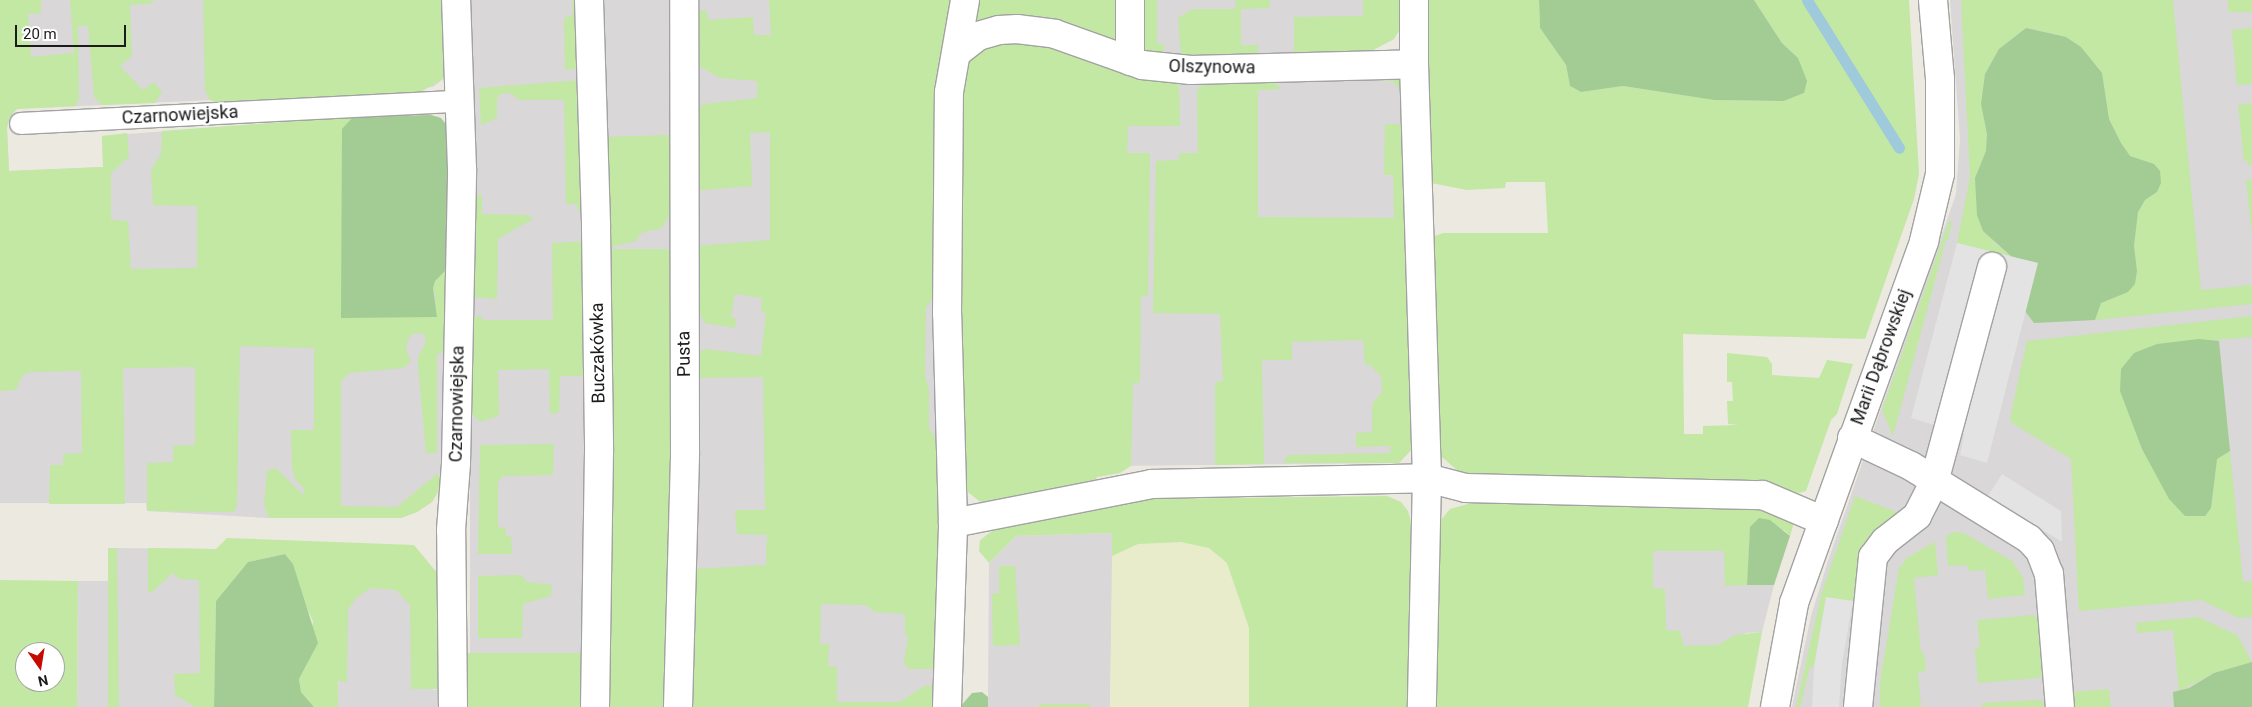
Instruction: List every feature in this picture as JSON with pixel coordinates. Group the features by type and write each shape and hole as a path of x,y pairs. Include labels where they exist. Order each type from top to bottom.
{"street":[{"name":"Czarnowiejska","path":"453,707 451,530 459,316 461,101 456,0"},
{"name":"Buczakówka","path":"589,0 596,228 599,452 595,707"},
{"name":"Pusta","path":"678,707 685,452 684,0"},
{"path":"947,707 953,522 948,333 949,92 958,51 965,0"},
{"path":"1130,0 1130,61"},
{"path":"1414,0 1414,64 1427,478 1422,707"},
{"name":"Marii Dąbrowskiej","path":"1775,707 1794,604 1924,241 1940,174 1940,79 1934,0"},
{"name":"Olszynowa","path":"958,51 978,36 1017,28 1055,34 1130,61 1191,70 1414,64"},
{"path":"1858,707 1873,557 1885,540 1914,519 1934,482 1992,267"},
{"path":"1852,438 1898,459 2030,539 2040,551 2049,574 2060,707"},
{"path":"953,522 1151,484 1427,478 1466,488 1763,495 1824,520"}],"lane":[{"name":"Czarnowiejska","path":"20,123 461,101"}],"shaded area":[{"path":"0,0 446,0 443,79 433,87 218,103 210,100 17,109 9,118 7,128 9,171 103,167 102,136 353,117 431,115 441,118 450,347 440,488 432,502 417,512 401,518 269,518 147,511 146,503 0,503"},
{"path":"470,0 957,0 957,707 470,707"},
{"path":"973,0 1405,0 1394,39 1371,51 1210,58 1150,58"},
{"path":"1950,0 2252,0 2252,707 1792,707 1811,616 1828,561 1956,194 1960,139"},
{"path":"1122,65 1381,73 1402,83 1411,450 1399,463 1113,466"},
{"path":"1957,243 2038,263 1987,463 1960,455 1964,434 1911,418"},
{"path":"2002,474 2061,511 2062,542 1988,496"},
{"path":"1586,527 1750,527 1747,585 1774,585 1762,632 1745,633 1744,656 1585,650"},
{"path":"1113,533 1110,707 988,707 989,563 1016,536"},
{"path":"108,548 216,549 214,707 77,707 78,581 108,581"},
{"path":"340,551 412,552 433,690 442,689 443,707 338,707"},
{"path":"1826,597 1853,601 1842,663 1839,707 1812,707 1814,667"}],"green space":[{"path":"0,0 41,0 41,13 28,14 31,57 74,53 70,0 155,0 149,4 130,5 132,56 120,66 143,90 154,82 162,92 155,103 102,105 94,97 88,26 78,26 79,98 76,106 16,109 9,118 7,128 9,171 103,167 102,136 127,133 129,157 111,173 111,220 128,221 131,269 197,268 197,206 153,205 151,170 161,154 162,131 353,117 346,127 437,303 433,288 435,281 447,269 450,347 437,355 437,453 426,453 418,366 418,357 426,341 423,333 413,334 408,339 406,349 411,362 403,368 349,373 341,382 341,506 397,507 437,474 441,478 440,488 432,502 417,512 401,518 269,518 264,505 267,471 276,468 303,495 305,490 295,479 292,467 291,430 314,430 314,348 240,346 237,505 234,512 147,511 147,463 173,462 173,446 195,445 195,367 123,368 125,504 49,504 50,465 63,465 63,454 82,453 81,371 30,372 22,376 16,390 0,391"},
{"path":"203,0 446,0 449,66 443,79 417,94 218,103 210,100 205,91"},
{"path":"572,0 581,0 583,68 565,70 564,18 573,15"},
{"path":"769,0 957,0 940,287 926,308 925,376 929,390 929,428 939,444 942,561 935,665 932,669 908,669 904,662 908,637 905,634 905,614 875,612 866,605 821,604 820,644 829,644 828,666 837,667 837,702 900,702 924,686 933,686 933,707 689,707 693,569 766,565 767,535 737,534 735,510 765,510 763,377 694,378 698,353 705,349 761,356 766,313 761,312 762,298 735,294 731,317 736,319 735,328 705,323 697,309 695,246 770,240 770,132 750,133 752,186 693,191 692,110 705,104 757,98 757,81 720,78 695,64 696,10 707,11 708,20 753,17 754,35 771,35"},
{"path":"973,0 1157,0 1157,44 1164,44 1164,53 1158,56 969,32"},
{"path":"1236,0 1269,0 1270,8 1241,9 1241,45 1258,45 1258,54 1189,58 1181,53 1178,18 1192,9 1235,9"},
{"path":"1363,0 1405,0 1402,26 1394,39 1371,51 1294,53 1294,17 1363,16"},
{"path":"1424,0 1539,0 1540,28 1566,65 1570,86 1581,92 1623,86 1714,100 1784,101 1804,93 1798,58 1782,43 1754,0 1909,0 1919,174 1914,199 1865,339 1683,334 1684,434 1703,434 1703,426 1739,425 1728,424 1727,401 1733,401 1732,382 1727,382 1727,353 1767,357 1772,364 1772,375 1819,378 1827,360 1853,364 1837,414 1831,420 1806,491 1799,493 1756,483 1466,478 1442,457 1437,444 1432,237 1443,233 1548,233 1545,182 1506,182 1505,188 1467,190 1431,183"},
{"path":"1539,0 1754,0 1782,43 1798,58 1807,81 1804,93 1784,101 1714,100 1623,86 1581,92 1570,86 1566,65 1540,28"},
{"path":"1961,0 2173,0 2201,290 2252,285 2252,304 2095,320 2101,303 2128,292 2137,271 2134,246 2138,212 2145,200 2157,192 2153,164 2130,156 2121,143 2109,119 2102,73 2081,47 2066,37 2042,31 2026,28 1999,49 1985,74 1981,104 1987,134 1986,151 1975,178 1993,242 2012,257 1957,243 1970,177"},
{"path":"2228,0 2252,0 2252,12 2228,12"},
{"path":"2026,28 2066,37 2081,47 2102,73 2109,119 2121,143 2130,156 2154,164 2160,171 2161,183 2157,192 2145,200 2138,212 2134,246 2137,271 2135,284 2128,292 2101,303 2095,320 2034,323 2025,311 2037,263 2012,257 1983,231 1977,215 1975,178 1986,151 1987,134 1981,104 1985,74 1999,49"},
{"path":"2252,28 2252,84 2237,85 2232,30"},
{"path":"1019,38 1179,84 1180,126 1128,126 1127,153 1150,153 1148,296 1141,296 1140,383 1133,383 1131,466 1120,473 1097,477 1092,487 991,505 979,501 968,492 962,471 956,127 965,61 975,51"},
{"path":"1394,75 1402,83 1414,441 1411,450 1399,463 1283,463 1288,455 1391,453 1390,446 1356,447 1356,433 1372,432 1372,404 1382,392 1381,376 1370,365 1365,365 1363,340 1292,342 1292,360 1262,360 1264,464 1215,465 1215,382 1223,381 1220,314 1153,313 1156,161 1179,160 1179,153 1198,153 1197,90 1201,86 1221,81 1272,81 1282,89 1258,90 1258,217 1394,218 1393,175 1384,175 1385,124 1401,124 1400,90 1393,81 1381,81 1379,76"},
{"path":"583,80 587,212 577,210 577,204 566,204 564,100 519,100 510,93 500,94 497,100 497,118 481,125 479,88"},
{"path":"2252,103 2252,165 2248,166 2248,161 2244,161 2238,105"},
{"path":"431,115 441,118 449,128 453,148 447,269 435,281 433,288 437,317 341,318 342,129 353,117"},
{"path":"673,135 671,212 662,228 641,233 636,241 606,248 602,137"},
{"path":"2252,179 2252,236 2246,180"},
{"path":"482,195 482,214 528,215 533,219 498,239 497,299 473,297 474,196"},
{"path":"1949,221 1952,222 1948,240 1946,240 1893,436 1882,410"},
{"path":"588,241 590,376 560,376 559,412 550,414 549,369 498,370 499,416 480,422 469,410 472,319 481,315 482,320 553,320 552,243"},
{"path":"605,249 674,249 674,707 605,707"},
{"path":"2252,316 2252,337 2157,344 2134,423 2142,450 2211,508 2217,459 2230,451 2243,582 2252,581 2252,617 2239,618 2201,600 2079,611 2071,459 2012,423 2010,418 2027,341"},
{"path":"2199,339 2219,341 2230,451 2217,459 2211,508 2205,516 2185,516 2169,499 2142,449 2120,391 2121,369 2134,353 2157,344"},
{"path":"554,444 553,475 503,476 498,482 498,527 505,528 506,536 511,536 512,554 478,554 480,445"},
{"path":"1387,496 1401,502 1408,511 1413,529 1407,707 1249,707 1249,628 1227,563 1209,548 1181,542 1138,544 1112,556 1112,533 1016,536 989,563 979,551 980,540 992,531 1037,518 1147,499"},
{"path":"1855,496 1899,513 1882,525 1865,545 1859,557 1853,601 1826,598 1814,667 1810,667 1800,707 1796,707 1821,595"},
{"path":"1479,501 1762,507 1794,523 1790,536 1784,530 1750,528 1747,585 1725,586 1724,551 1653,551 1653,588 1665,589 1666,630 1680,631 1684,646 1718,645 1735,635 1762,632 1748,707 1428,707 1434,543 1441,520 1450,509"},
{"path":"1759,518 1770,520 1790,536 1774,585 1747,585 1750,527"},
{"path":"1954,532 1964,533 2012,561 2023,577 2025,595 1988,599 1985,570 1968,571 1967,565 1948,566 1946,536"},
{"path":"227,538 414,545 438,574 442,689 411,689 410,605 396,590 371,588 356,598 348,610 347,682 338,681 338,707 314,707 301,692 299,679 308,662 313,621 301,596 293,564 285,554 248,562 216,601 214,707 195,707 175,695 174,674 200,673 199,580 179,579 173,573 152,592 148,592 148,548 216,549"},
{"path":"1181,542 1209,548 1227,563 1249,628 1249,707 1110,707 1112,556 1138,544"},
{"path":"1935,542 1938,575 1914,578 1921,653 1924,653 1926,671 1918,672 1921,707 1880,707 1880,682 1899,568 1908,557"},
{"path":"108,548 117,548 119,707 108,707"},
{"path":"285,554 293,564 318,643 299,679 301,692 314,707 214,707 216,601 248,562"},
{"path":"999,566 1015,566 1020,645 993,646 992,594 999,593"},
{"path":"521,575 527,582 552,585 551,596 523,604 522,638 478,638 478,576"},
{"path":"0,580 78,581 77,707 0,707"},
{"path":"2033,615 2039,619 2042,675 2039,678 1978,683 1975,648 1980,647 1977,620"},
{"path":"2198,617 2237,635 2252,662 2214,673 2179,691 2173,630 2137,633 2136,623"},
{"path":"465,653 587,653 587,707 465,707"},
{"path":"2252,662 2252,707 2174,707 2173,692 2189,688 2214,673"},
{"path":"2109,689 2111,707 2074,707 2073,692"},
{"path":"982,692 988,697 988,707 960,707 972,693"},
{"path":"2041,700 2046,707 1982,707 1982,703"},
{"path":"1039,704 1090,704 1090,707 1039,707"}],"waterway":[{"path":"1807,0 1899,148"}]}
